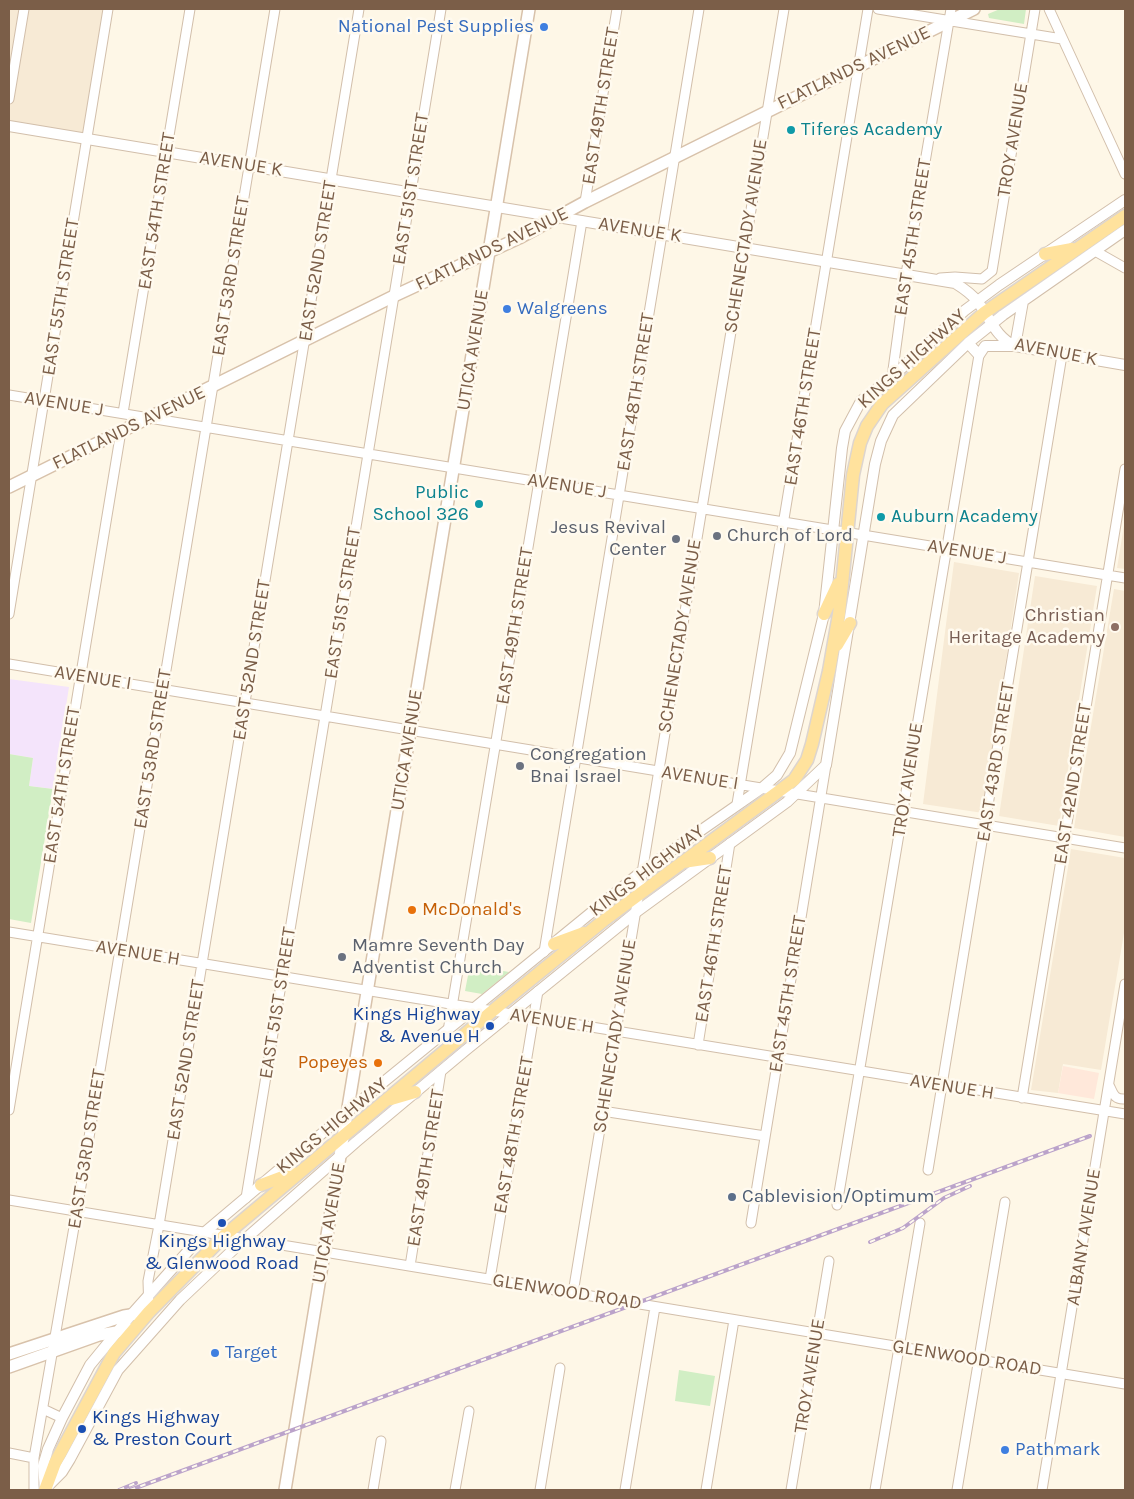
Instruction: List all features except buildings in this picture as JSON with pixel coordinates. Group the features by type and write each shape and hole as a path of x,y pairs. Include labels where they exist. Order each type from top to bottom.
{"main road":[{"name":"UTICA AVENUE","path":"285,1490 529,9"},
{"name":"FLATLANDS AVENUE","path":"9,487 394,296 560,217 585,202 974,9"},
{"name":"KINGS HIGHWAY","path":"41,1490 106,1364 149,1312 224,1236 344,1134 593,929 794,780 807,760 812,744 832,653 856,459 860,443 874,415 892,395 988,318 1077,248 1125,216"},
{"path":"1110,227 1125,222"},
{"path":"1045,254 1077,248"},
{"path":"824,614 842,575"},
{"path":"832,653 850,622"},
{"path":"681,862 710,858"},
{"path":"549,948 593,929"},
{"path":"386,1100 415,1092"},
{"path":"261,1185 302,1170"},
{"path":"9,1354 131,1315 149,1312"},
{"path":"9,1366 117,1330 134,1329"}],"street":[{"path":"9,99 24,9"},
{"name":"EAST 55TH STREET","path":"9,614 108,9"},
{"name":"EAST 54TH STREET","path":"124,413 190,9"},
{"name":"EAST 53RD STREET","path":"41,1490 34,1458 77,1211 275,9"},
{"name":"EAST 52ND STREET","path":"149,1312 148,1281 159,1225 359,9"},
{"name":"EAST 51ST STREET","path":"246,1198 441,9"},
{"name":"EAST 49TH STREET","path":"585,202 617,9"},
{"name":"EAST 48TH STREET","path":"549,948 576,757 699,9"},
{"name":"SCHENECTADY AVENUE","path":"573,1293 784,9"},
{"name":"EAST 46TH STREET","path":"736,804 868,9"},
{"path":"878,9 1062,39"},
{"name":"EAST 45TH STREET","path":"892,377 906,274 951,9"},
{"name":"TROY AVENUE","path":"934,279 955,277 982,279 992,270 1035,9"},
{"path":"1049,9 1125,174"},
{"name":"AVENUE K","path":"9,126 955,283 977,301 1006,342 1015,346 1125,365"},
{"name":"KINGS HIGHWAY","path":"41,1490 43,1466 62,1418 90,1365 117,1330 205,1232 641,872 736,804 762,788 777,775 790,753 824,614 845,431 861,401 892,377 977,301 1125,200"},
{"name":"EAST 49TH STREET","path":"448,1031 582,221"},
{"name":"KINGS HIGHWAY","path":"41,1490 62,1472 118,1370 180,1300 244,1239 441,1070 538,991 635,913 797,794 826,765 881,441 893,415 968,343 988,318 1023,301 1125,230"},
{"path":"1095,251 1125,268"},
{"path":"968,343 979,355 985,346 1015,346 1023,301"},
{"name":"TROY AVENUE","path":"838,1205 979,355"},
{"name":"EAST 43RD STREET","path":"928,1170 1062,355"},
{"name":"AVENUE J","path":"9,395 1125,578"},
{"name":"EAST 54TH STREET","path":"9,1110 120,431"},
{"name":"EAST 42ND STREET","path":"1022,1098 1125,469"},
{"name":"AVENUE I","path":"9,664 1125,848"},
{"name":"EAST 45TH STREET","path":"751,1222 826,765"},
{"name":"EAST 46TH STREET","path":"698,1045 730,843"},
{"name":"AVENUE H","path":"9,932 1125,1114"},
{"name":"ALBANY AVENUE","path":"1042,1490 1125,984"},
{"name":"EAST 48TH STREET","path":"490,1280 538,991"},
{"name":"EAST 49TH STREET","path":"410,1266 441,1070"},
{"path":"1109,1084 1114,1096 1118,1099 1125,1099"},
{"path":"602,1111 765,1136"},
{"name":"GLENWOOD ROAD","path":"9,1200 1125,1384"},
{"path":"957,1490 1005,1202"},
{"path":"876,1490 920,1223"},
{"name":"TROY AVENUE","path":"791,1490 829,1261"},
{"path":"625,1490 655,1307"},
{"path":"706,1490 734,1320"},
{"path":"540,1490 560,1368"},
{"path":"43,1409 62,1418"},
{"path":"455,1490 469,1410"},
{"path":"373,1490 381,1442"},
{"path":"9,1453 34,1458"}],"shaded area":[{"path":"9,9 108,9 87,139 9,126"},
{"path":"1125,519 1125,569 1117,568"},
{"path":"954,562 1019,573 983,813 923,804"},
{"path":"1035,576 1097,586 1059,826 999,816"},
{"path":"1114,589 1125,591 1125,837 1074,828"},
{"path":"9,679 69,687 53,789 29,786 33,758 9,754"},
{"path":"1071,849 1125,858 1125,927 1101,1070 1063,1064 1058,1093 1031,1090"},
{"path":"1063,1066 1099,1073 1094,1099 1058,1093"}],"green space":[{"path":"1000,9 1026,9 1024,24 989,18 988,14"},
{"path":"9,754 33,758 29,786 53,789 31,923 9,919"},
{"path":"470,965 509,972 482,994 465,991"},
{"path":"679,1370 715,1376 710,1406 675,1401"}],"railway":[{"path":"130,1490 1090,1136"},
{"path":"870,1242 903,1228 944,1198 970,1186"},
{"path":"119,1490 136,1483"}],"place":[{"name":"National Pest Supplies","path":"544,27"},
{"name":"Tiferes Academy","path":"791,130"},
{"name":"Walgreens","path":"507,309"},
{"name":"Public School 326","path":"479,504"},
{"name":"Auburn Academy","path":"881,517"},
{"name":"Church of Lord","path":"717,536"},
{"name":"Jesus Revival Center","path":"676,539"},
{"name":"Christian Heritage Academy","path":"1115,627"},
{"name":"Congregation Bnai Israel","path":"520,766"},
{"name":"McDonald's","path":"412,910"},
{"name":"Mamre Seventh Day Adventist Church","path":"342,957"},
{"name":"Kings Highway & Avenue H","path":"490,1026"},
{"name":"Popeyes","path":"378,1063"},
{"name":"Cablevision/Optimum","path":"732,1197"},
{"name":"Kings Highway & Glenwood Road","path":"222,1223"},
{"name":"Target","path":"215,1353"},
{"name":"Kings Highway & Preston Court","path":"82,1429"},
{"name":"Pathmark","path":"1005,1450"}]}
